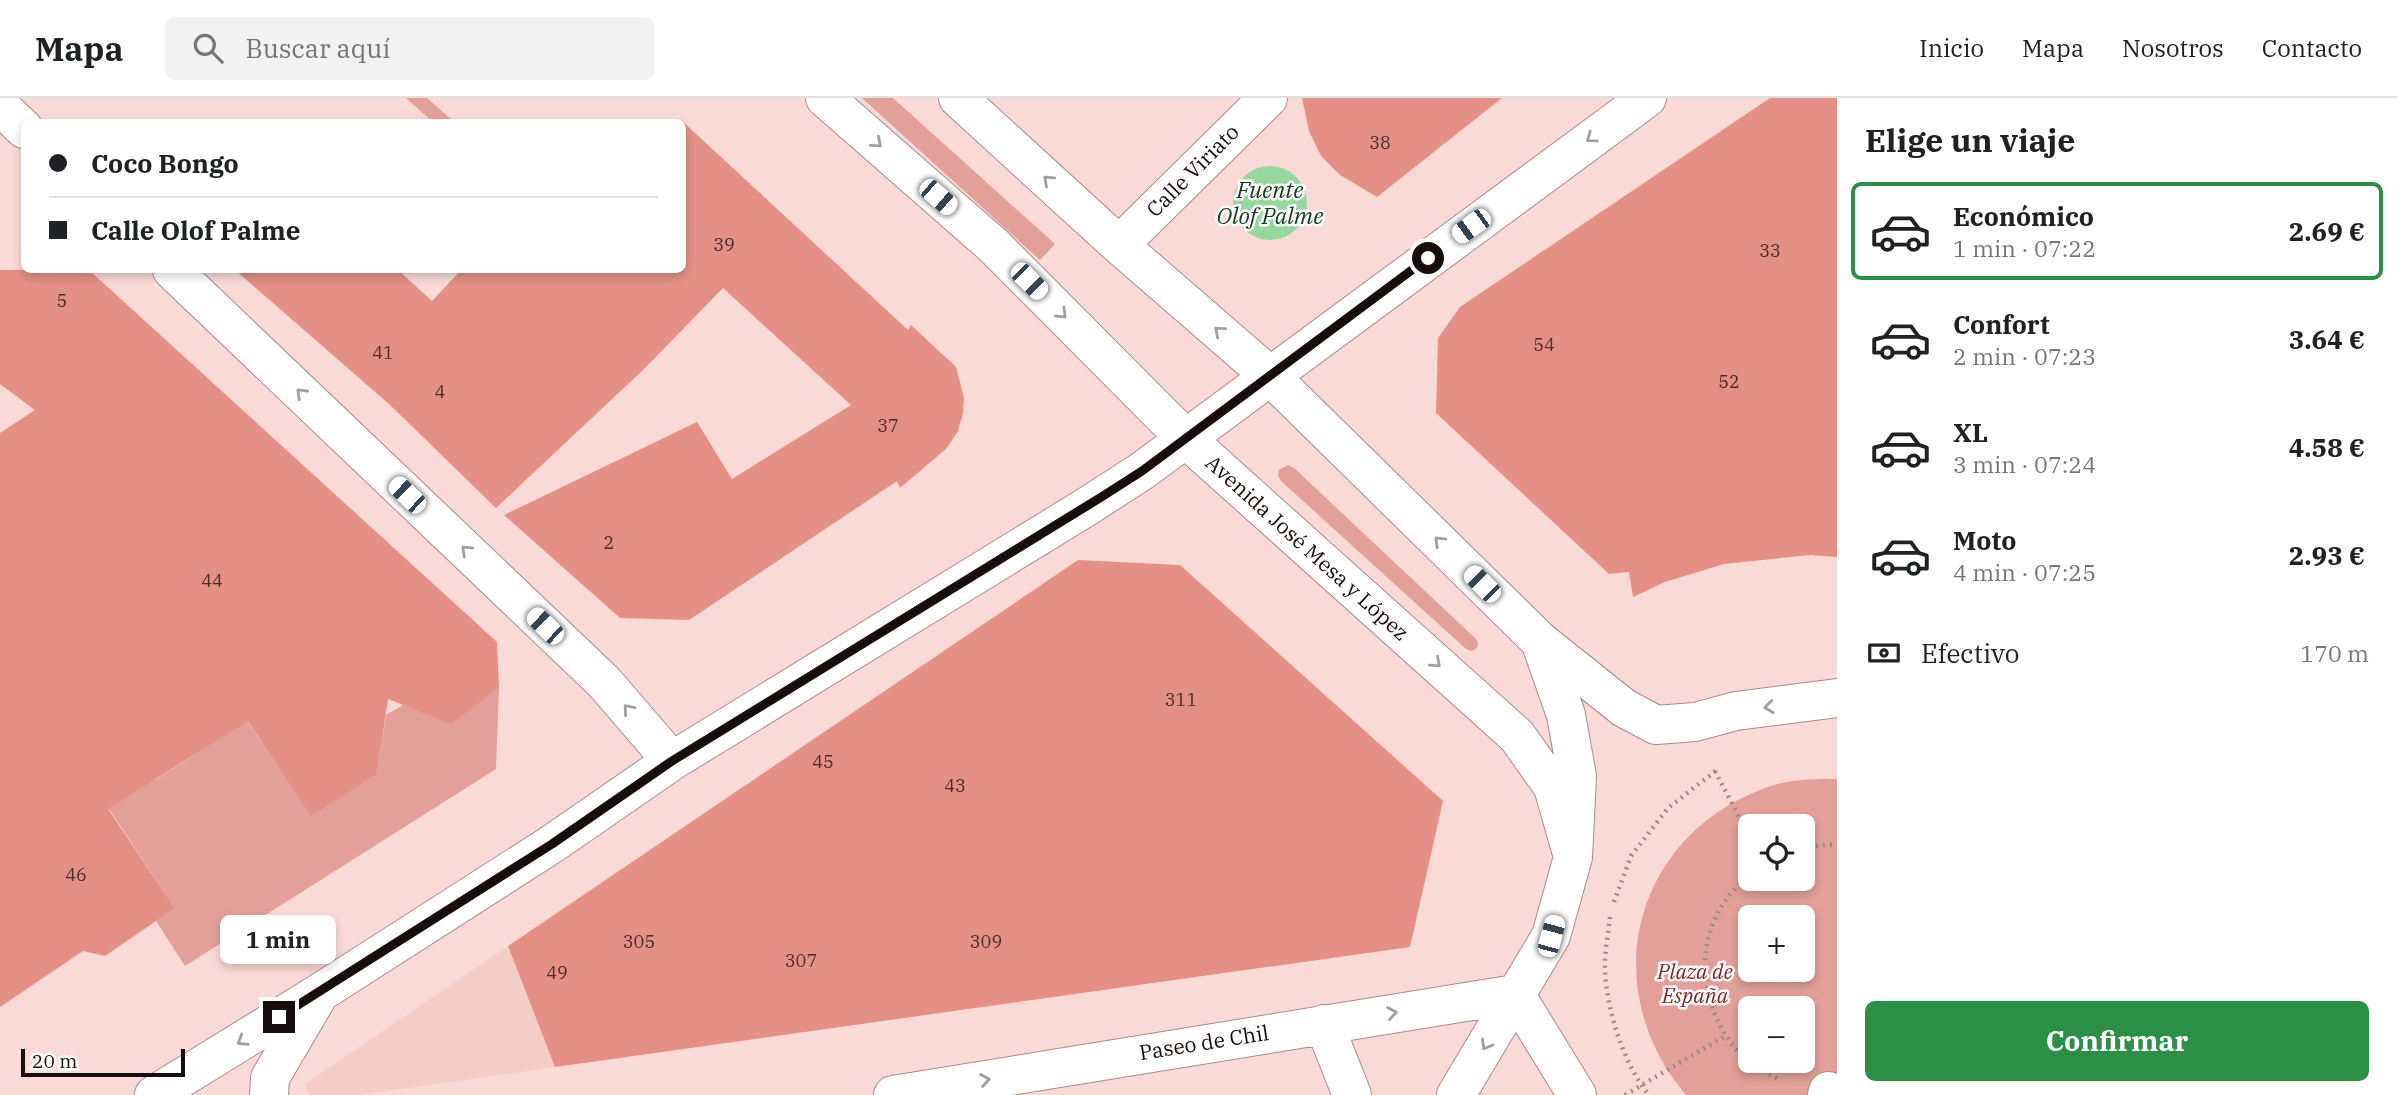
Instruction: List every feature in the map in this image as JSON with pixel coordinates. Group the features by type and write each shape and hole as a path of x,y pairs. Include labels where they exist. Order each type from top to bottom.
{"street":[{"name":"Avenida José Mesa y López","path":"825,98 994,246 1185,438 1517,736 1553,787 1573,857"},
{"path":"958,98 1270,376 1540,640 1624,708 1656,725 1695,722 1736,711 1837,698"},
{"name":"Calle Viriato","path":"1119,244 1268,98"},
{"path":"154,1095 552,844 672,761 1142,471 1647,98"},
{"path":"175,273 604,682 672,761"},
{"path":"1456,1095 1551,936 1573,857 1577,776 1566,715 1540,640"},
{"path":"269,1095 270,1079 321,992"},
{"path":"1515,994 1577,1095"},
{"name":"Paseo de Chil","path":"893,1095 1515,994"},
{"path":"1324,1024 1352,1095"}],"path":[{"path":"1649,1095 1641,1086 1615,1031 1605,971 1611,912 1631,856 1668,808 1715,770 1727,765"},
{"path":"1715,770 1738,815"},
{"path":"1815,846 1837,844"},
{"path":"1738,884 1713,922 1705,960 1709,1000 1725,1036 1752,1065 1786,1084 1827,1093"},
{"path":"1625,1095 1725,1036"}],"shaded area":[{"path":"508,946 555,1067 359,1095 309,1095 305,1084"}],"green space":[{"path":"406,98 427,98 451,119 430,119"},
{"path":"862,98 893,98 1055,244 1040,260"},
{"path":"1288,465 1476,639 1477,648 1471,651 1466,649 1281,481 1279,470"},
{"path":"222,637 247,720 311,815 377,774 386,715 403,705 451,723 499,688 496,769 185,966 156,921 175,908 111,812 67,762 155,780 199,752"},
{"name":"Plaza de España","path":"1837,779 1837,1095 1686,1095 1658,1053 1641,1008 1636,962 1642,918 1659,877 1686,840 1722,809 1776,784"}],"water":[{"name":"Fuente Olof Palme","path":"1270,166 1291,172 1301,182 1307,203 1301,224 1291,234 1270,240 1249,234 1239,224 1233,203 1239,182 1249,172"}],"building":[{"path":"1302,98 1502,98 1377,197 1340,175 1321,156 1309,131"},
{"path":"1770,98 1837,98 1837,557 1810,555 1724,564 1665,582 1633,597 1629,572 1609,574 1436,413 1438,338 1460,307"},
{"path":"686,125 908,330 911,325 956,367 964,398 963,413 958,431 947,448 900,488 897,481 689,620 620,618 504,515 697,422 732,479 851,405 723,288 644,369 496,508 389,404 238,273 401,273 432,301 458,273 686,273"},
{"path":"0,270 21,270 21,273 92,273 497,642 499,688 451,724 388,699 377,774 311,816 248,721 108,809 175,908 105,956 83,951 0,1007 0,433 35,410 0,384"},
{"path":"1078,560 1180,565 1443,801 1410,947 555,1067 508,946"}],"route":[{"path":"279,1017 552,844 672,761 1142,471 1428,258"}]}
